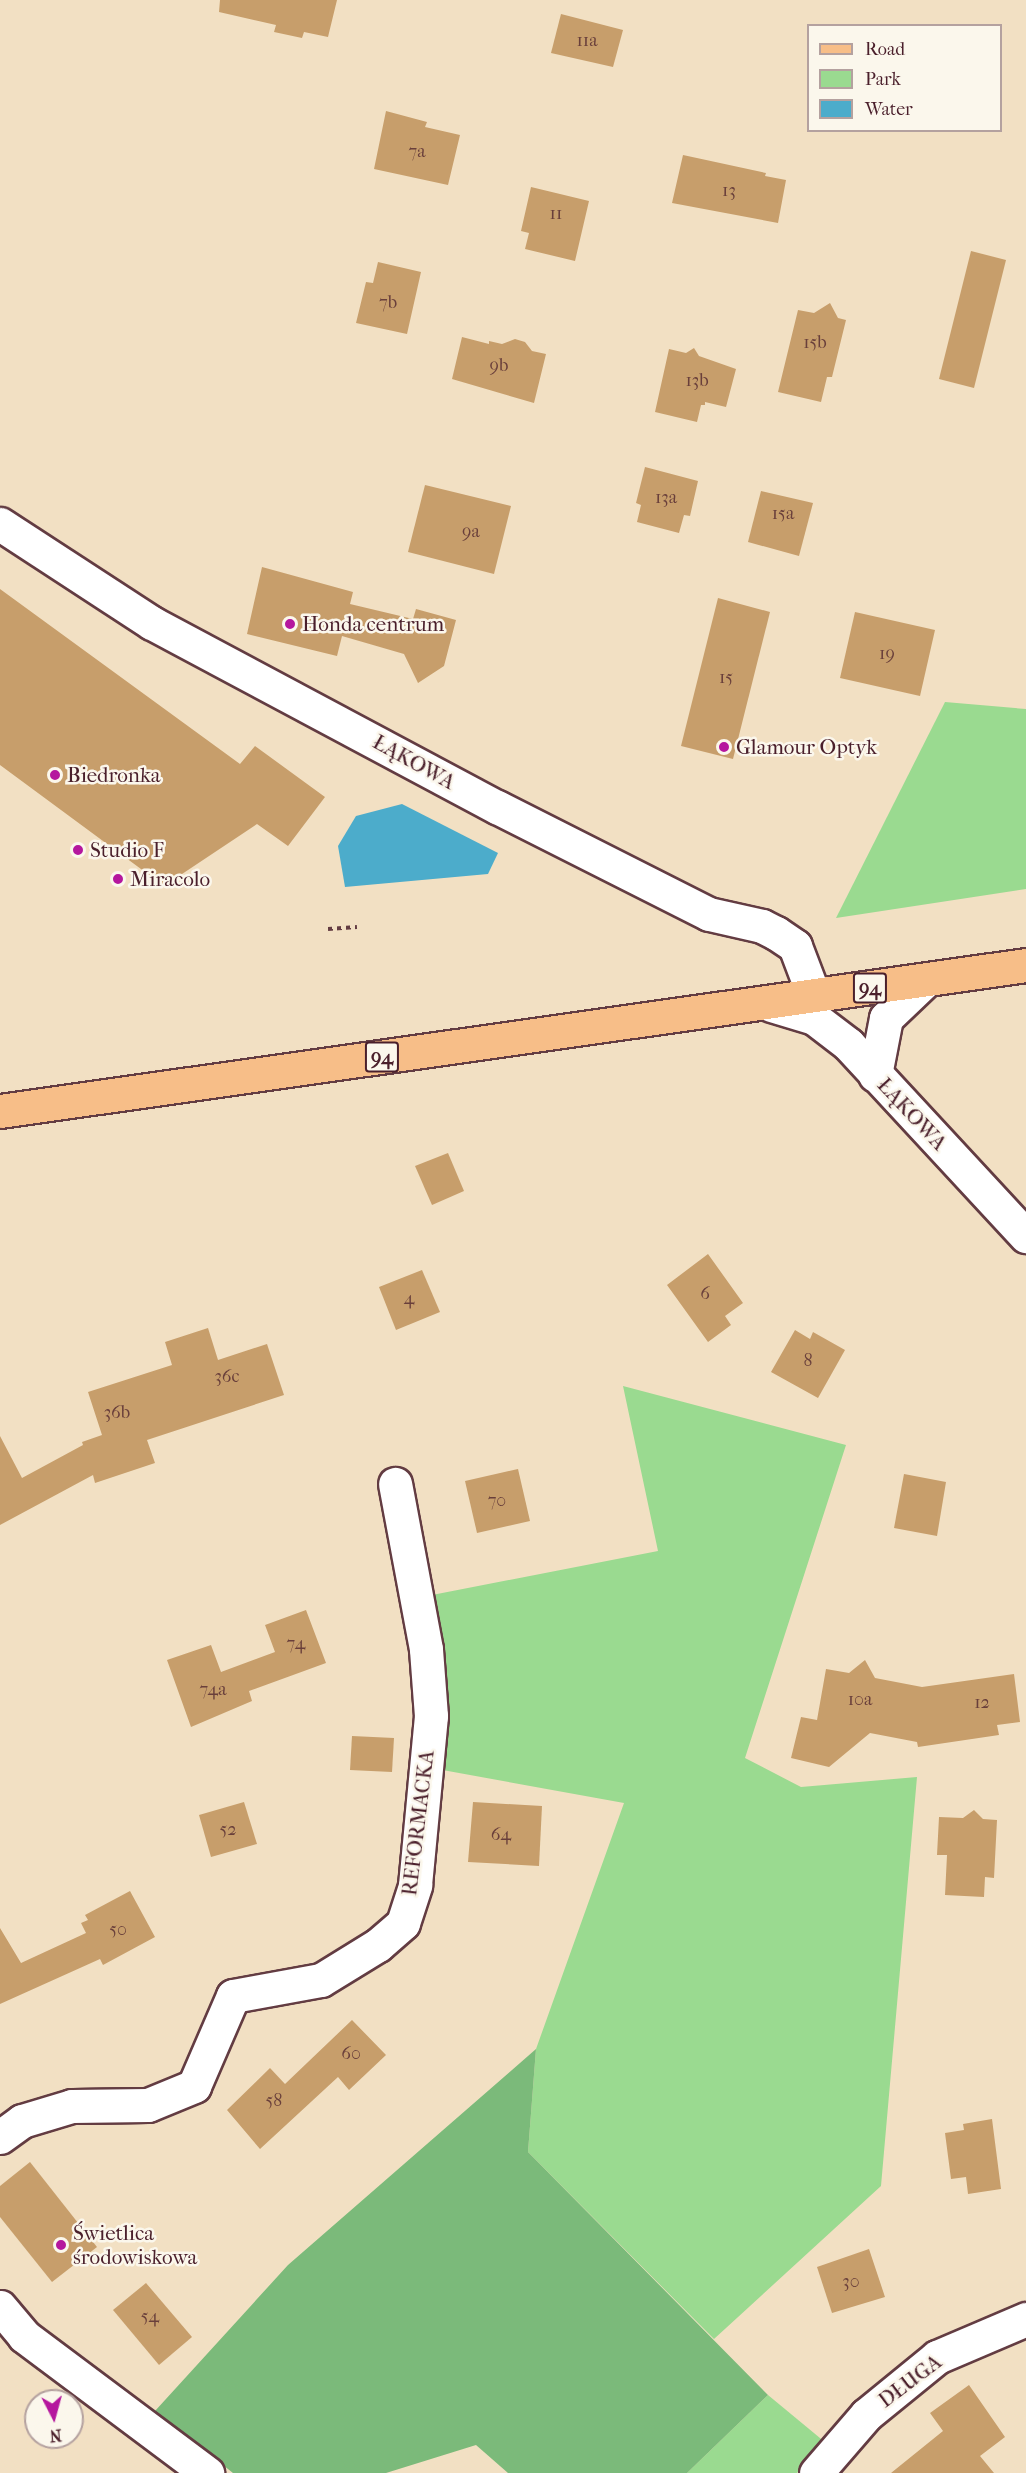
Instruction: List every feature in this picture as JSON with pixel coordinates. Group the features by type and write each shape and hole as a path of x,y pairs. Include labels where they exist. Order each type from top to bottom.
{"main road":[{"name":"94","path":"0,1111 1026,965"}],"street":[{"name":"ŁĄKOWA","path":"0,525 152,623 497,807 709,914 762,926 776,933 795,946 814,996"},
{"name":"ŁĄKOWA","path":"926,980 886,1018 874,1075 1026,1236"},
{"path":"764,1003 814,1018 848,1044 874,1075"},
{"name":"REFORMACKA","path":"0,2137 22,2121 72,2106 148,2105 194,2086 232,1996 321,1980 378,1945 403,1923 415,1885 431,1716 426,1649 394,1484"},
{"path":"0,2307 12,2341 207,2473"},
{"name":"DŁUGA","path":"816,2473 866,2415 937,2357 1026,2319"}],"path":[{"path":"328,929 357,927"}],"green space":[{"path":"945,702 1026,709 1026,889 836,918"},
{"path":"623,1386 846,1445 745,1758 801,1787 917,1777 881,2186 714,2339 528,2152 536,2049 624,1803 437,1769 432,1595 658,1551"},
{"path":"536,2049 528,2152 768,2395 687,2473 508,2473 476,2445 386,2473 233,2473 155,2411 288,2265"},
{"path":"768,2395 826,2443 797,2473 687,2473"}],"water":[{"path":"402,804 498,853 488,874 345,887 338,846 356,816"}],"building":[{"path":"220,0 337,0 328,37 304,32 302,38 274,32 276,25 219,12"},
{"path":"561,14 623,30 613,67 551,53"},
{"path":"386,111 427,122 425,127 460,135 448,185 374,169"},
{"path":"683,155 766,173 765,176 786,180 778,223 672,203"},
{"path":"531,187 589,201 575,261 525,249 529,233 521,231"},
{"path":"971,251 1006,260 974,388 939,379"},
{"path":"378,262 421,272 407,334 356,323 366,282 373,283"},
{"path":"830,303 838,318 846,320 832,377 827,377 821,402 778,392 798,310 814,313"},
{"path":"462,337 489,344 489,341 502,344 515,339 525,342 532,351 546,354 534,403 452,379"},
{"path":"694,348 699,356 736,369 726,407 705,402 705,405 701,405 697,422 655,412 669,349 686,353"},
{"path":"645,467 698,481 690,516 684,515 679,533 637,522 641,505 636,503"},
{"path":"425,485 511,506 494,574 408,552"},
{"path":"761,491 813,503 799,556 748,542"},
{"path":"262,567 353,592 350,604 413,619 416,609 456,620 444,666 418,683 404,654 342,636 337,656 247,634"},
{"path":"0,589 240,764 255,746 325,797 288,846 257,824 164,886 0,765"},
{"path":"718,598 770,612 733,759 681,746"},
{"path":"855,612 935,630 920,696 840,678"},
{"path":"448,1153 464,1191 432,1205 415,1166"},
{"path":"708,1254 743,1303 725,1316 731,1325 708,1342 667,1285"},
{"path":"422,1270 440,1312 396,1330 379,1287"},
{"path":"208,1328 218,1360 267,1344 284,1395 147,1440 155,1463 95,1483 93,1475 0,1525 0,1436 22,1478 83,1445 82,1442 102,1435 88,1392 172,1365 165,1342"},
{"path":"795,1330 810,1339 813,1332 845,1350 818,1398 771,1372"},
{"path":"518,1469 530,1521 477,1533 465,1481"},
{"path":"904,1474 946,1482 937,1536 894,1528"},
{"path":"306,1610 326,1663 249,1691 252,1701 191,1727 167,1660 211,1645 221,1672 275,1652 265,1625"},
{"path":"865,1660 875,1678 922,1687 1014,1674 1020,1722 997,1725 999,1735 918,1747 917,1742 870,1733 829,1767 791,1758 801,1717 817,1720 826,1669 849,1673"},
{"path":"352,1736 394,1738 392,1772 350,1770"},
{"path":"244,1802 257,1844 211,1857 199,1815"},
{"path":"473,1802 542,1806 539,1866 468,1862"},
{"path":"974,1810 983,1819 997,1820 994,1878 985,1877 984,1897 945,1895 947,1855 937,1855 939,1817 963,1818"},
{"path":"130,1891 155,1937 103,1965 100,1959 0,2004 0,1928 21,1963 86,1933 81,1923 88,1920 85,1915"},
{"path":"352,2020 386,2055 349,2090 338,2077 260,2149 227,2110 270,2068 285,2084"},
{"path":"992,2119 1001,2189 968,2194 966,2177 951,2179 945,2133 964,2130 963,2124"},
{"path":"30,2162 97,2247 52,2282 0,2217 0,2186"},
{"path":"869,2249 885,2297 832,2313 817,2267"},
{"path":"146,2283 192,2337 159,2365 113,2310"},
{"path":"969,2385 1005,2437 980,2456 994,2473 891,2473 943,2431 930,2413"}],"place":[{"name":"Honda centrum","path":"290,624"},
{"name":"Glamour Optyk","path":"724,747"},
{"name":"Biedronka","path":"55,775"},
{"name":"Studio F","path":"78,850"},
{"name":"Miracolo","path":"118,879"},
{"name":"Świetlica środowiskowa","path":"61,2245"}]}
